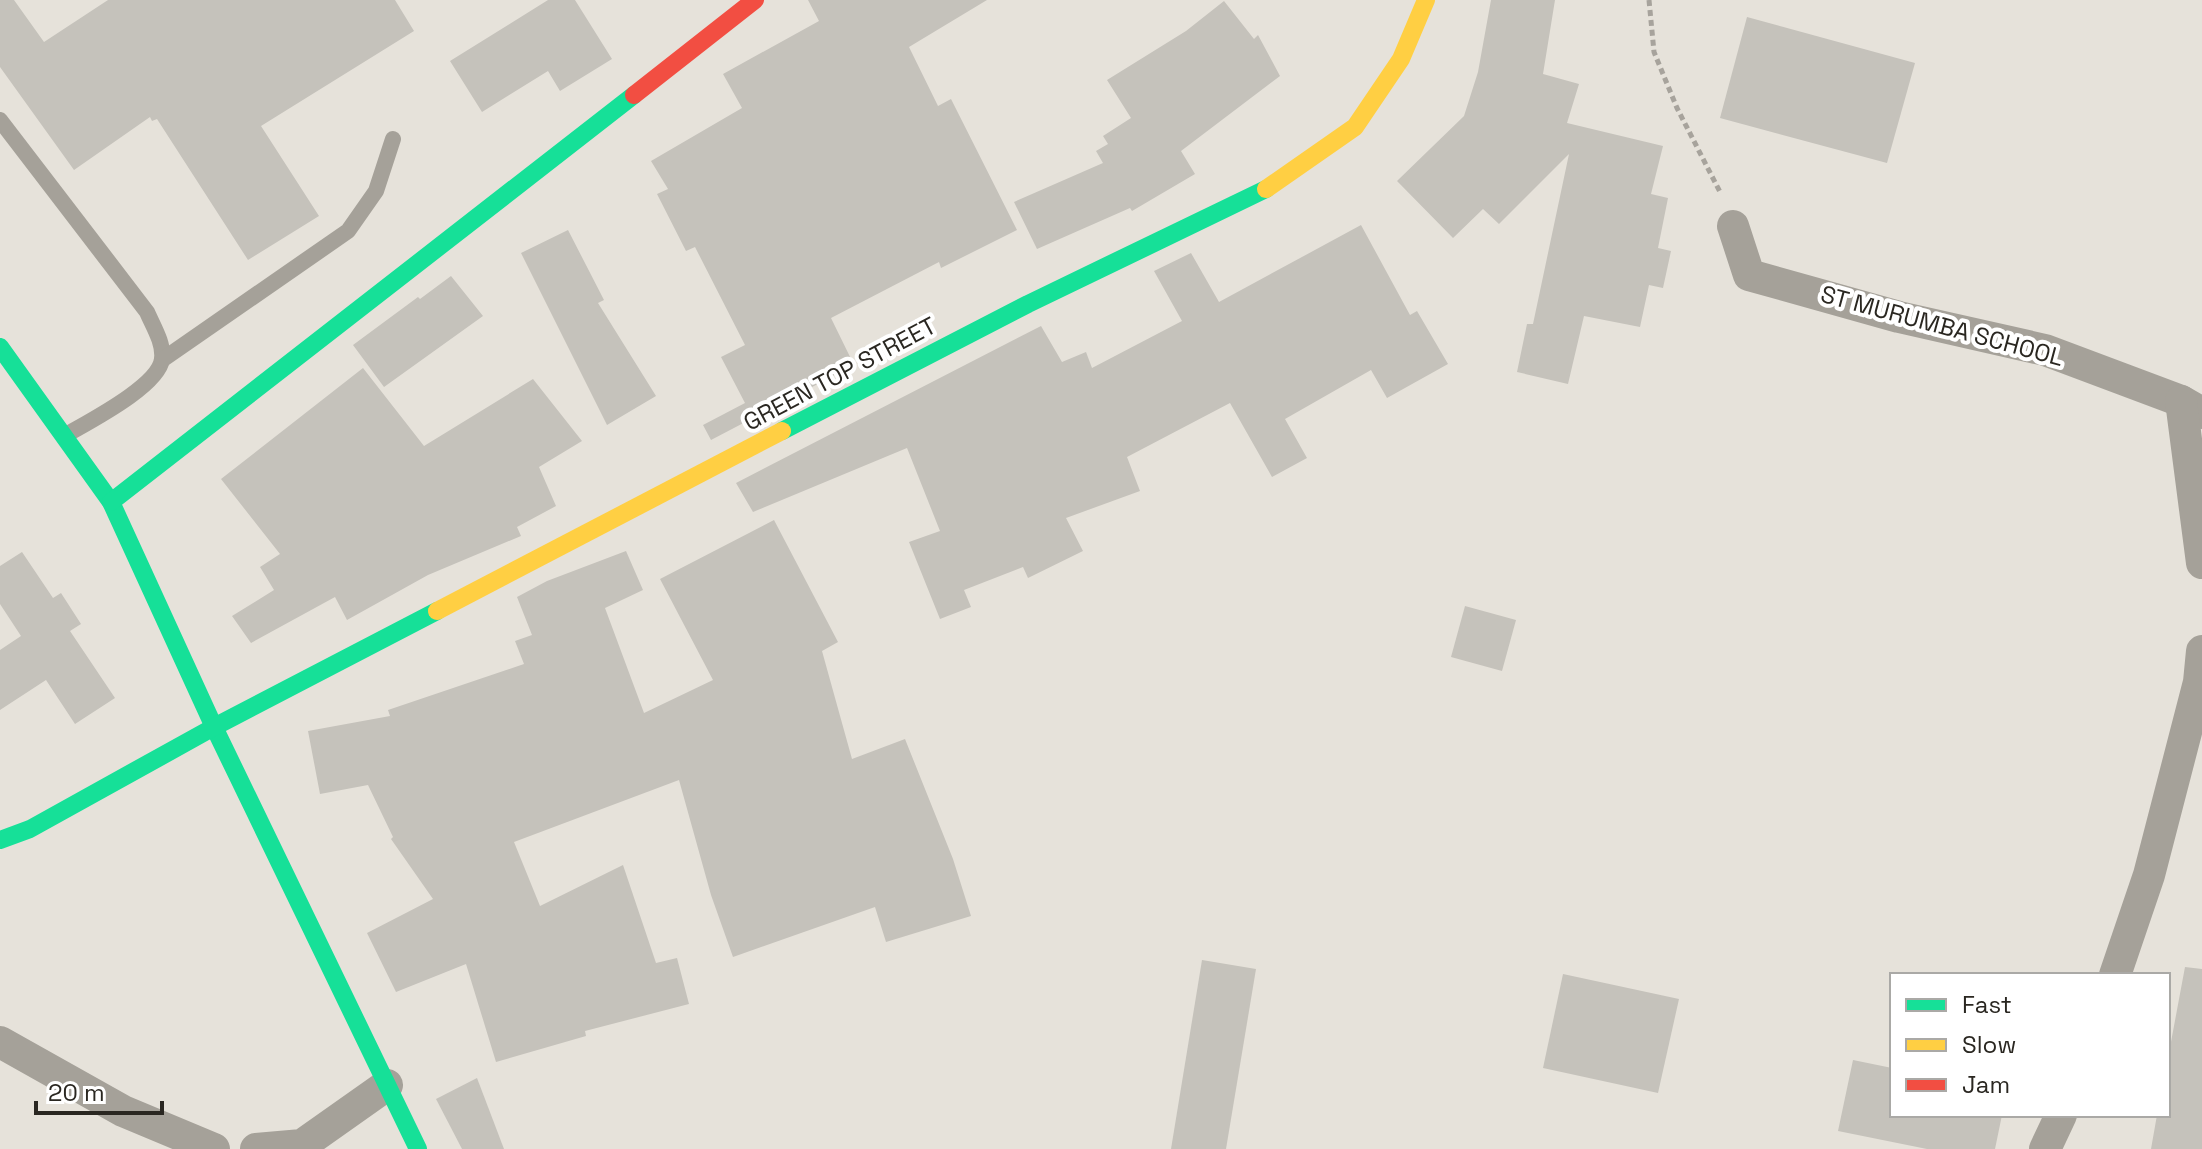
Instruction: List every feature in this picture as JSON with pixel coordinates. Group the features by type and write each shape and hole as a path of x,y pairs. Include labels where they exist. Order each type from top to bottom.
{"street":[{"path":"111,502 755,0"},
{"name":"GREEN TOP STREET","path":"0,840 30,829 214,727 974,331 1270,187 1355,127 1401,59 1426,0"},
{"name":"ST MURUMBA SCHOOL","path":"1733,226 1749,275 1899,317 2045,350 2192,407 2202,563"},
{"path":"0,347 111,502 214,727 418,1149"},
{"path":"2116,973 2149,875 2199,682 2202,651"},
{"path":"0,1042 123,1111 214,1149"},
{"path":"256,1149 302,1145 387,1085"},
{"path":"2045,1149 2060,1117"}],"lane":[{"path":"0,120 147,312 159,340 162,360"},
{"path":"65,436 129,395 154,375 162,360 348,231 376,191 393,139"}],"path":[{"path":"1649,0 1654,52 1733,226"}],"building":[{"path":"0,0 14,0 44,42 108,0 395,0 414,31 261,126 319,216 248,260 157,119 152,121 150,117 74,170 0,67"},
{"path":"548,0 575,0 612,59 560,91 548,71 482,112 450,61"},
{"path":"808,0 987,0 909,47 938,106 951,99 1017,230 941,268 939,262 831,318 854,365 711,440 703,425 745,403 721,357 745,345 695,247 686,251 657,194 668,189 651,161 742,108 723,74 819,21"},
{"path":"1491,0 1555,0 1543,74 1579,84 1567,123 1663,146 1651,194 1668,198 1658,248 1671,251 1663,288 1649,285 1640,327 1584,316 1568,384 1517,372 1527,324 1533,324 1569,154 1499,224 1483,209 1453,238 1397,181 1464,116 1478,72"},
{"path":"1224,1 1254,39 1258,35 1280,76 1181,151 1195,174 1132,211 1130,208 1037,249 1014,202 1103,163 1096,151 1108,144 1103,136 1131,118 1107,80 1186,31"},
{"path":"1747,17 1915,63 1887,163 1720,118"},
{"path":"1361,225 1410,315 1417,311 1448,364 1387,398 1371,370 1285,419 1307,458 1272,477 1230,403 1127,457 1140,491 1066,518 1083,551 1028,578 1023,567 964,590 971,607 940,619 909,542 940,531 907,448 753,512 736,483 1041,326 1062,362 1086,352 1092,368 1182,321 1154,271 1191,253 1219,302"},
{"path":"568,230 604,300 598,303 656,396 607,425 521,253"},
{"path":"451,276 483,316 384,387 353,345"},
{"path":"363,368 424,446 533,379 582,441 539,467 556,506 517,527 521,536 428,575 347,620 335,597 251,643 232,616 274,590 260,567 280,554 221,479"},
{"path":"774,520 838,642 822,651 852,759 905,739 953,859 971,916 886,942 875,907 733,957 711,895 679,780 514,842 540,906 623,865 656,963 677,958 689,1004 585,1031 586,1036 496,1062 466,964 396,992 367,933 433,899 391,839 393,837 368,785 320,794 308,731 390,716 388,710 524,664 515,641 532,635 517,597 547,581 626,551 643,590 605,608 644,713 713,680 660,579"},
{"path":"22,552 53,598 61,593 81,624 70,631 115,698 75,724 46,680 0,710 0,650 21,636 0,604 0,566"},
{"path":"1465,606 1516,620 1502,671 1451,657"},
{"path":"1202,960 1256,969 1226,1149 1171,1149"},
{"path":"2185,967 2202,969 2202,1149 2151,1149 2157,1117 2170,1117 2170,1047"},
{"path":"1563,974 1679,999 1658,1093 1543,1068"},
{"path":"1853,1060 1890,1068 1890,1117 2002,1117 1995,1149 1927,1149 1838,1131"},
{"path":"477,1078 504,1149 462,1149 436,1099"}],"traffic: fast":[{"path":"111,502 634,95"},
{"path":"782,431 1028,304 1266,189"},
{"path":"0,347 111,502 214,727 418,1149"},
{"path":"0,840 30,829 214,727 437,611"}],"traffic: slow":[{"path":"1266,189 1355,127 1401,59 1426,0"},
{"path":"437,611 782,431"}],"traffic: jam":[{"path":"634,95 755,0"}]}
